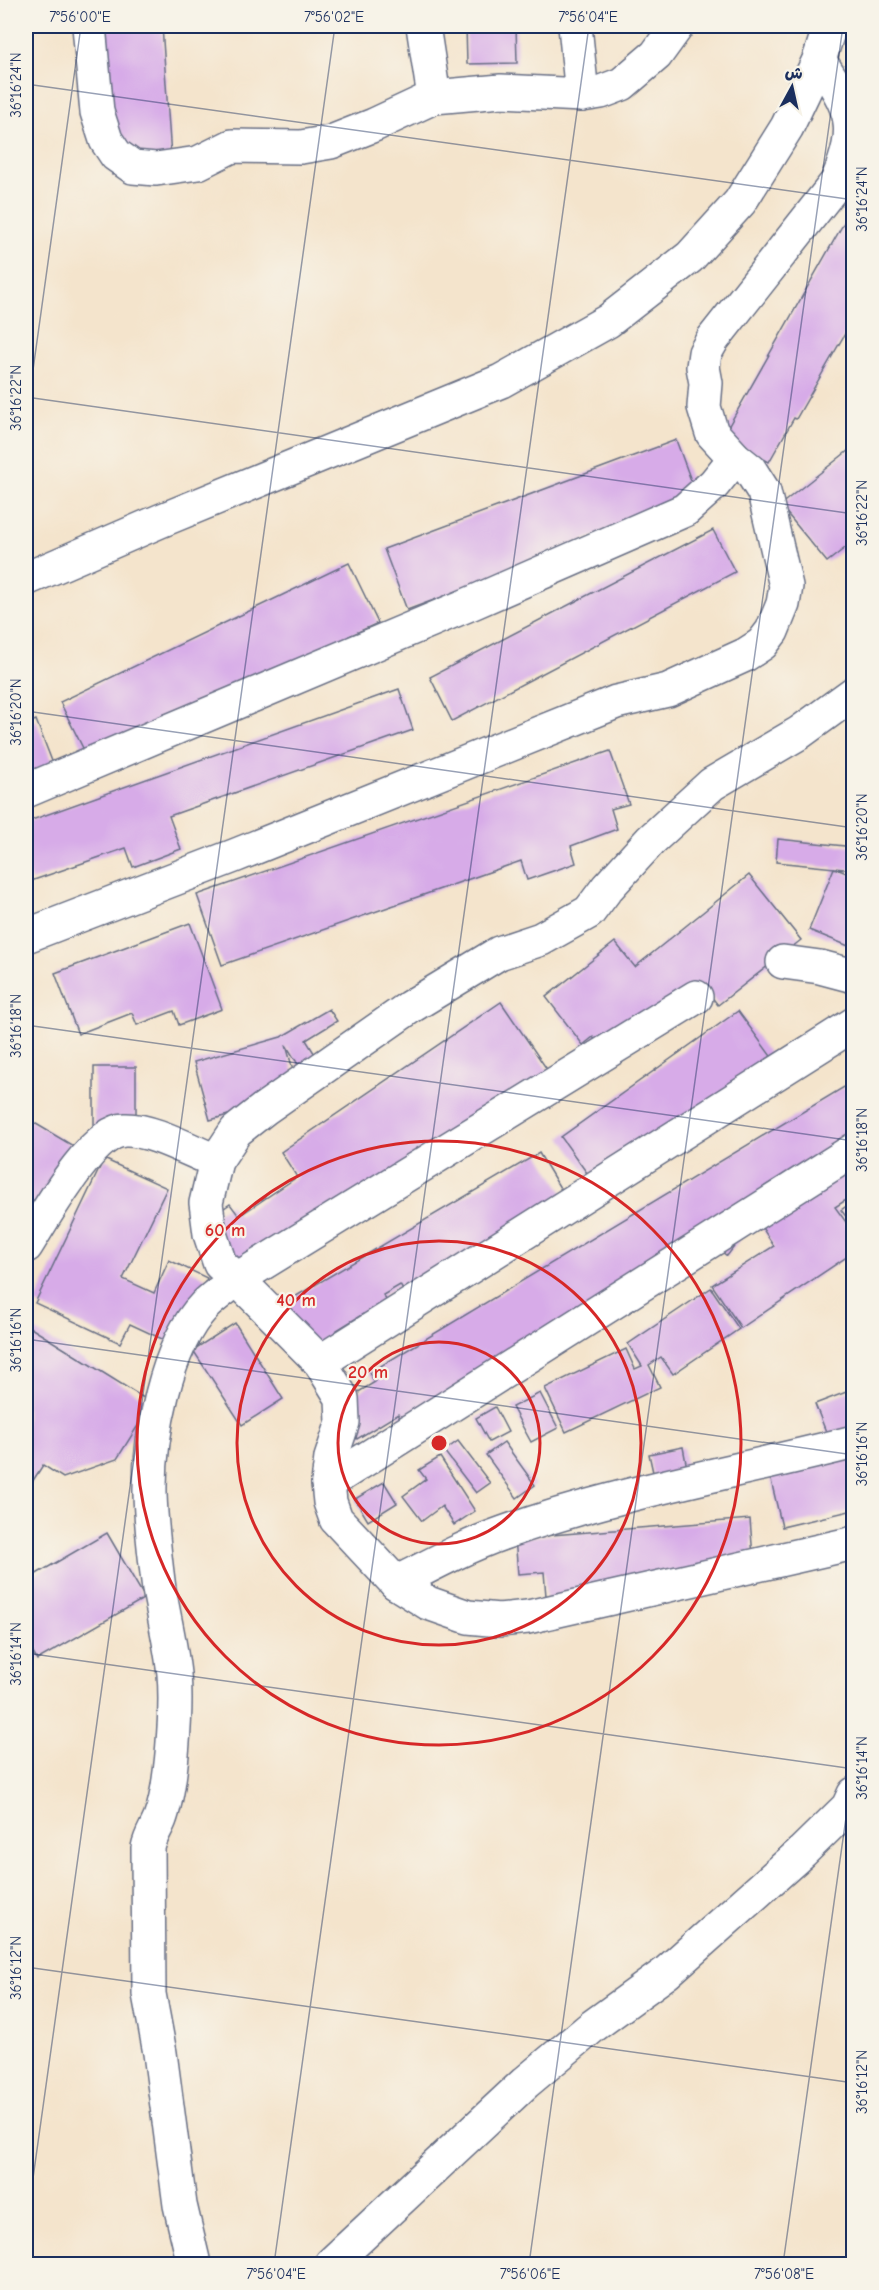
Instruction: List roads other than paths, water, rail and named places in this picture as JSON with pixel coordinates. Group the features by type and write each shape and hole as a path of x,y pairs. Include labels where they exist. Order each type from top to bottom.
{"street":[{"path":"89,26 97,112 106,140 116,155 133,167 156,169 198,163 232,146 301,147 331,142 434,97 501,91 582,95 601,92 622,84 656,55 677,26"},
{"path":"423,26 434,97"},
{"path":"575,26 582,95"},
{"path":"26,579 160,521 501,381 608,321 690,257 740,202 787,127 819,60 830,26"},
{"path":"26,936 234,856 616,702 668,690 745,655 762,644 779,617 786,586 764,492 750,470 735,458 712,433 704,407 706,383 703,367 705,353 713,339 837,182 848,156 851,120 843,96 819,60"},
{"path":"26,791 461,608 685,510 714,484 735,458"},
{"path":"854,693 799,732 712,784 651,840 607,888 589,912 541,939 499,953 410,1007 236,1131 216,1161 206,1203 210,1234 220,1264 320,1362 342,1398 343,1422 331,1458 328,1483 330,1502 336,1519 396,1583 428,1603 468,1617 499,1620 528,1617 854,1543"},
{"path":"783,962 820,967 854,976"},
{"path":"194,2265 180,2205 160,2053 149,1994 148,1848 151,1834 160,1818 167,1788 174,1720 174,1674 159,1587 150,1493 155,1426 168,1374 182,1338 204,1306 237,1280 696,997"},
{"path":"320,1362 854,1024"},
{"path":"26,1243 87,1152 107,1135 123,1130 144,1132 216,1161"},
{"path":"328,1483 854,1150"},
{"path":"396,1583 502,1533 597,1503 854,1442"},
{"path":"331,2265 525,2083 593,2026 666,1973 802,1852 848,1807 854,1794"}]}
